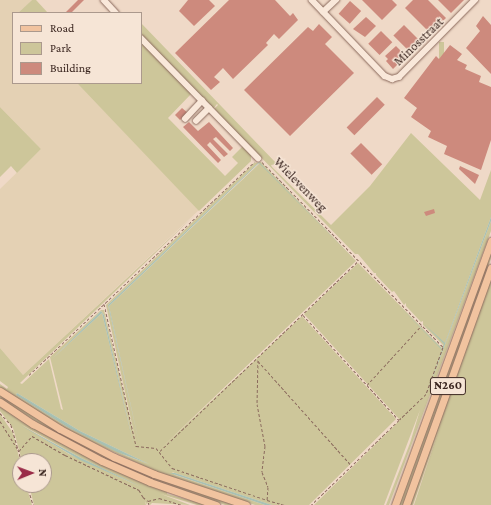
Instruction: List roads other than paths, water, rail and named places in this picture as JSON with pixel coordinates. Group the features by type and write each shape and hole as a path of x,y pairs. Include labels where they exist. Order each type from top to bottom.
{"main road":[{"name":"N260","path":"395,505 491,241"},
{"name":"N260","path":"406,505 491,268"},
{"path":"0,391 60,429 114,457 154,474 246,505"},
{"path":"0,402 39,428 102,461 155,484 216,505"}],"street":[{"path":"104,0 115,12"},
{"path":"312,0 324,12 336,0"},
{"name":"Minosstraat","path":"324,12 386,76 392,79 399,77 475,0"},
{"name":"Wielevenweg","path":"142,39 258,158"},
{"path":"184,119 202,101"},
{"path":"196,121 209,108"}]}
